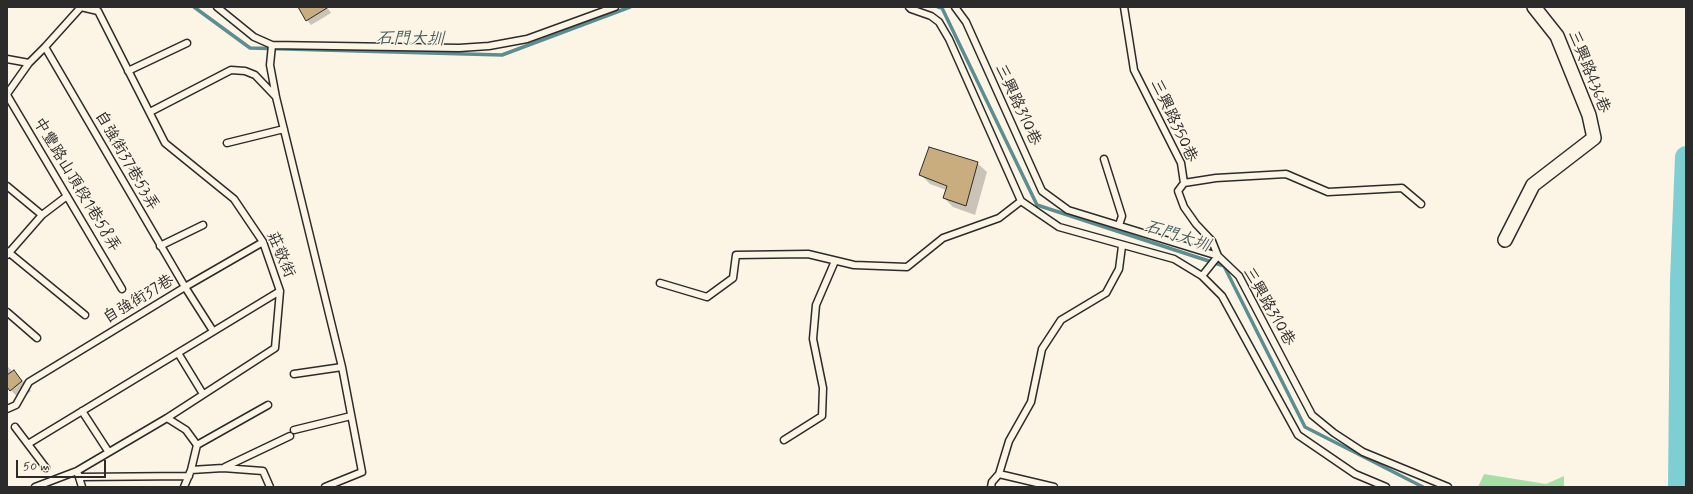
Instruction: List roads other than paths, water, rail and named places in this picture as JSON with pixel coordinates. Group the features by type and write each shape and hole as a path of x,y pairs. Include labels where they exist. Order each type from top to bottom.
{"street":[{"name":"三興路436巷","path":"1505,240 1533,185 1594,138 1589,115 1557,36 1534,7"}],"lane":[{"path":"7,94 29,63 81,7"},
{"name":"莊敬街","path":"78,474 108,451 167,418 275,348 280,291 263,242 234,199 165,143 98,11 81,7"},
{"path":"217,7 254,37 271,48 459,48 489,46 528,39 615,7"},
{"path":"909,7 931,16 939,22 949,39 1021,201 1059,227 1122,246 1174,259 1204,274 1222,296 1298,435 1355,474 1386,487"},
{"name":"三興路310巷","path":"955,7 966,22 1042,191 1068,210 1119,225 1217,258 1239,276 1312,415 1334,433 1363,452 1448,487"},
{"name":"三興路350巷","path":"1124,7 1134,70 1181,163 1184,183 1178,191 1184,207 1196,224 1212,241 1217,258"},
{"path":"128,71 187,43"},
{"name":"自強街37巷53弄","path":"45,47 160,246 213,331"},
{"path":"271,48 270,65 276,97 325,292 342,367 362,472 325,487"},
{"path":"7,59 29,63"},
{"path":"150,112 231,70 245,71 255,75 276,97"},
{"name":"中豐路山頂段1巷58弄","path":"7,94 122,289"},
{"path":"227,143 284,129"},
{"path":"1104,159 1122,216 1119,225"},
{"path":"1184,183 1216,178 1286,174 1328,192 1402,188 1421,204"},
{"path":"7,186 42,214"},
{"path":"67,196 42,214 8,253 85,315"},
{"path":"660,283 707,297 733,278 736,255 808,254 854,265 907,267 943,238 999,218 1021,201"},
{"path":"160,246 202,225"},
{"name":"自強街37巷","path":"7,410 16,405 29,382 185,287 263,242"},
{"path":"991,487 992,482 999,474 1009,441 1031,402 1042,348 1061,320 1106,293 1119,269 1122,246"},
{"path":"1204,274 1217,258"},
{"path":"784,440 822,416 822,388 813,339 816,305 835,261"},
{"path":"28,444 280,291"},
{"path":"7,312 37,338"},
{"path":"178,353 203,394"},
{"path":"294,374 342,367"},
{"path":"184,487 190,473 197,445 268,405"},
{"path":"82,411 108,451"},
{"path":"294,430 351,416"},
{"path":"167,418 186,430 197,445"},
{"path":"15,427 46,468"},
{"path":"223,468 290,436"},
{"path":"35,487 78,474 190,473 223,468 263,471 270,487"},
{"path":"78,474 82,487"},
{"path":"999,474 1054,487"}],"waterway":[{"name":"石門大圳","path":"194,7 250,48 502,55 630,7"},
{"name":"石門大圳","path":"938,7 942,8 1037,205 1224,266 1305,427 1423,487"},
{"path":"1679,487 1681,280 1686,157"}]}
